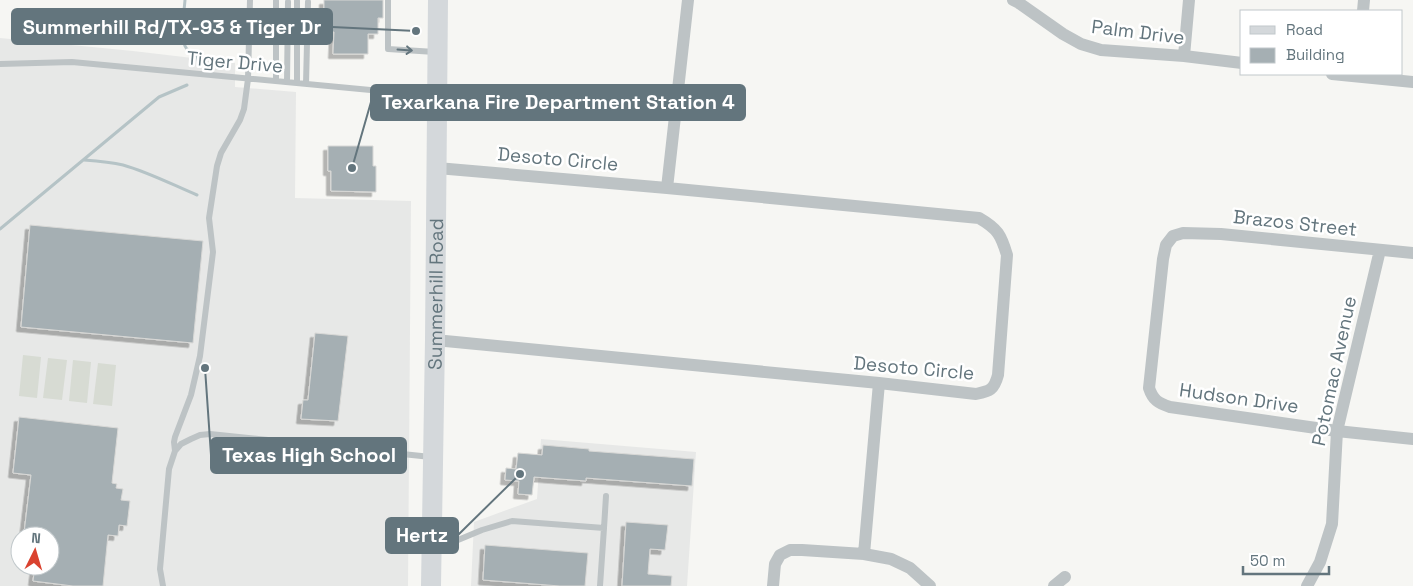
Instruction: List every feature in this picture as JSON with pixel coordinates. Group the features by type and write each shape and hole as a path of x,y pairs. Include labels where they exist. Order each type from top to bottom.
{"main road":[{"name":"Summerhill Road","path":"431,586 438,0"}],"street":[{"path":"667,188 688,0"},
{"name":"Palm Drive","path":"1013,0 1063,34 1081,44 1101,50 1184,56 1240,63"},
{"path":"1184,56 1189,0"},
{"path":"1357,75 1413,82"},
{"name":"Desoto Circle","path":"435,340 976,394 989,391 995,384 998,375 1007,255 1002,238 992,225 979,218 437,168"},
{"name":"Brazos Street","path":"1152,396 1149,388 1163,259 1166,245 1174,236 1183,232 1221,234 1413,253"},
{"name":"Potomac Avenue","path":"1307,586 1320,562 1332,524 1337,431 1380,250"},
{"path":"864,554 879,383"},
{"name":"Hudson Drive","path":"1152,396 1160,404 1170,407 1337,431 1413,439"},
{"path":"772,586 776,564 780,555 790,550 864,554 891,559 910,568 930,586"},
{"path":"1054,586 1064,577"}],"lane":[{"path":"175,451 175,436 190,395 200,356 213,252 209,218 217,166 221,153 240,120 244,108 248,78 250,0"},
{"path":"388,0 388,49 437,52"},
{"path":"276,1 276,81"},
{"path":"296,1 297,83"},
{"path":"287,82 288,2"},
{"path":"306,84 308,2"},
{"name":"Tiger Drive","path":"0,64 72,62 438,96"},
{"path":"163,586 160,569 169,469 175,451 181,444 190,439 210,434 433,457"},
{"path":"600,586 606,496"},
{"path":"431,541 458,540 512,521 604,528"}],"shaded area":[{"path":"0,38 235,63 235,87 296,92 295,198 411,201 408,586 0,586"},
{"path":"23,355 41,357 37,398 19,396"},
{"path":"48,358 67,360 62,400 43,398"},
{"path":"73,360 91,362 87,403 69,401"},
{"path":"98,363 116,365 112,406 93,404"},
{"path":"541,439 696,452 687,586 471,586 474,522 537,499"}],"building":[{"path":"324,0 383,0 383,18 378,18 378,34 368,34 368,54 333,54 334,32 324,32"},
{"path":"328,146 373,146 373,166 376,166 376,192 331,191 331,171 328,171"},
{"path":"30,225 203,241 193,343 21,327"},
{"path":"315,333 348,336 338,421 301,419 303,400 308,400"},
{"path":"19,417 118,428 112,483 117,484 116,488 123,489 121,500 130,501 127,526 119,525 118,536 108,535 103,586 73,586 33,581 34,576 60,576 60,526 25,526 31,475 13,473"},
{"path":"543,445 589,449 589,451 694,459 692,486 586,478 586,481 534,477 532,495 518,494 519,481 505,480 506,468 516,469 518,453 542,455"},
{"path":"626,522 668,525 665,550 650,549 648,574 672,576 671,586 622,586"},
{"path":"485,545 588,553 585,586 483,580"}],"waterway":[{"path":"185,0 183,23 185,46 197,56 199,64"},
{"path":"0,229 159,97 187,85"},
{"path":"84,160 123,165 197,195"}],"place":[{"name":"Summerhill Rd/TX-93 & Tiger Dr","path":"416,31"},
{"name":"Texarkana Fire Department Station 4","path":"352,168"},
{"name":"Texas High School","path":"205,368"},
{"name":"Hertz","path":"520,474"}]}
